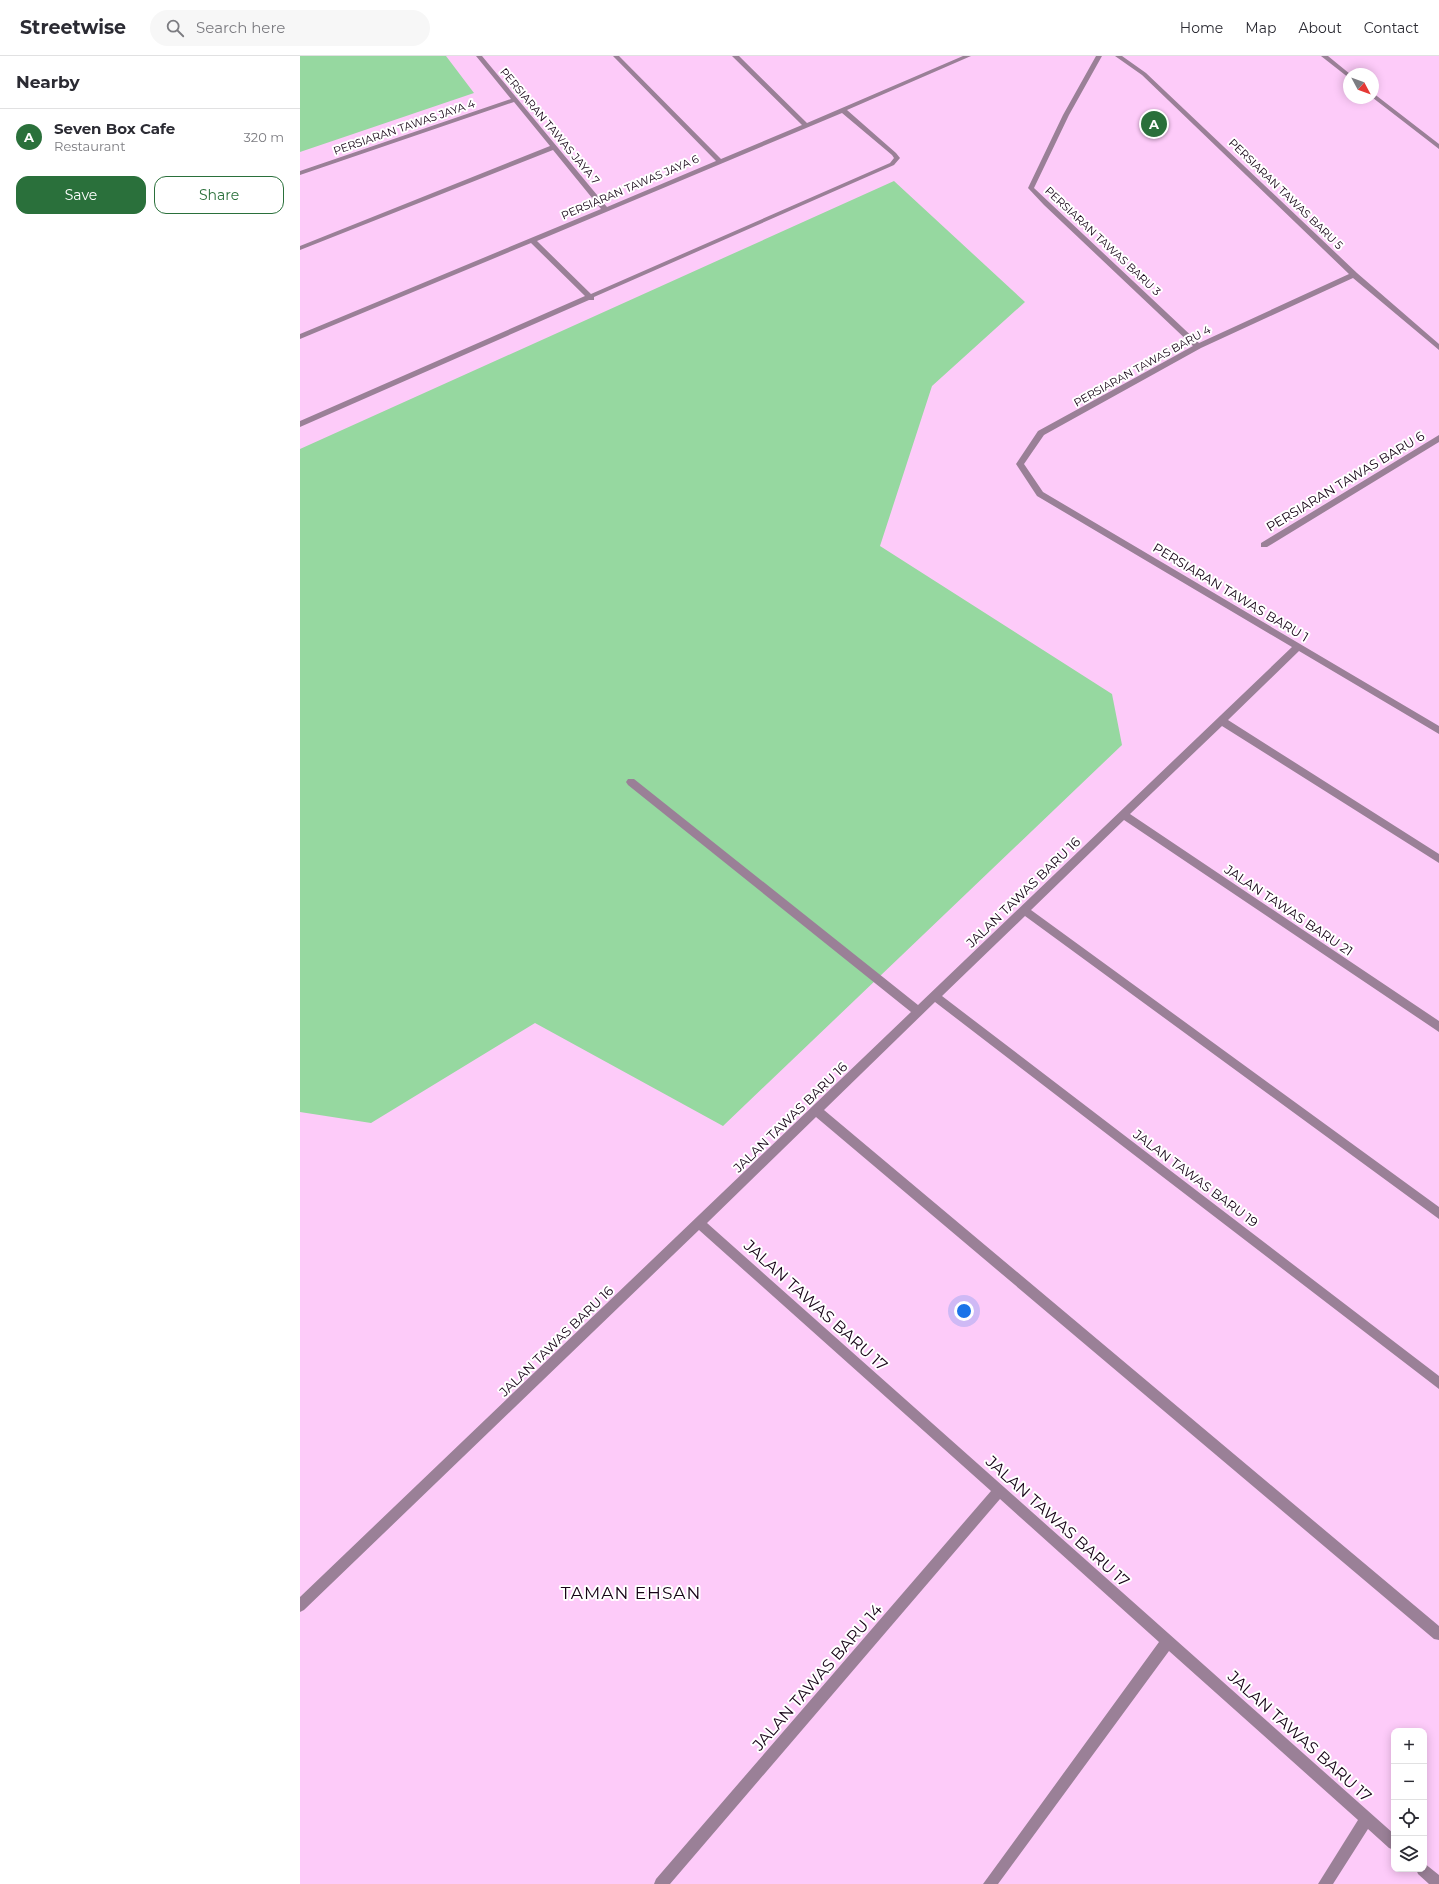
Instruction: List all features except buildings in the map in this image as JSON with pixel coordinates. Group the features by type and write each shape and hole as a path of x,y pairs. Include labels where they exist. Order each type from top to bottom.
{"street":[{"name":"PERSIARAN TAWAS JAYA 7","path":"479,56 605,210"},
{"path":"616,56 720,162"},
{"path":"735,56 806,126"},
{"name":"PERSIARAN TAWAS JAYA 6","path":"303,336 806,126 968,56"},
{"name":"PERSIARAN TAWAS BARU 3","path":"1099,56 1066,115 1032,188 1046,204 1198,346"},
{"name":"PERSIARAN TAWAS BARU 5","path":"1118,56 1144,74 1354,275 1439,348"},
{"path":"1324,56 1343,71"},
{"name":"PERSIARAN TAWAS JAYA 4","path":"300,173 515,100"},
{"path":"1379,100 1439,147"},
{"path":"300,424 591,298 896,161 897,158 894,154 843,110"},
{"path":"1430,141 1439,138"},
{"path":"300,248 554,147"},
{"path":"532,240 591,298"},
{"name":"PERSIARAN TAWAS BARU 4","path":"1020,464 1041,433 1198,346 1354,275"},
{"path":"300,328 303,336"},
{"name":"PERSIARAN TAWAS BARU 6","path":"1264,545 1439,438"},
{"name":"PERSIARAN TAWAS BARU 1","path":"1020,464 1040,494 1439,730"},
{"name":"JALAN TAWAS BARU 16","path":"300,1606 1298,647"},
{"path":"1222,720 1439,859"},
{"path":"631,782 919,1012"},
{"name":"JALAN TAWAS BARU 21","path":"1124,815 1439,1027"},
{"path":"1024,910 1439,1214"},
{"name":"JALAN TAWAS BARU 19","path":"935,996 1439,1383"},
{"path":"816,1110 1439,1634"},
{"name":"JALAN TAWAS BARU 17","path":"699,1223 1391,1840"},
{"name":"JALAN TAWAS BARU 14","path":"661,1884 999,1491"},
{"path":"990,1884 1168,1641"},
{"path":"1325,1884 1367,1819"},
{"path":"1426,1872 1439,1884"}],"green space":[{"path":"300,56 446,56 474,93 300,152"},
{"path":"894,181 1025,302 932,386 880,546 1112,694 1122,745 723,1126 535,1023 371,1123 300,1112 300,449"}],"place":[{"name":"Seven Box Cafe","path":"1154,124"}],"district":[{"name":"TAMAN EHSAN","path":"631,1593"}]}
